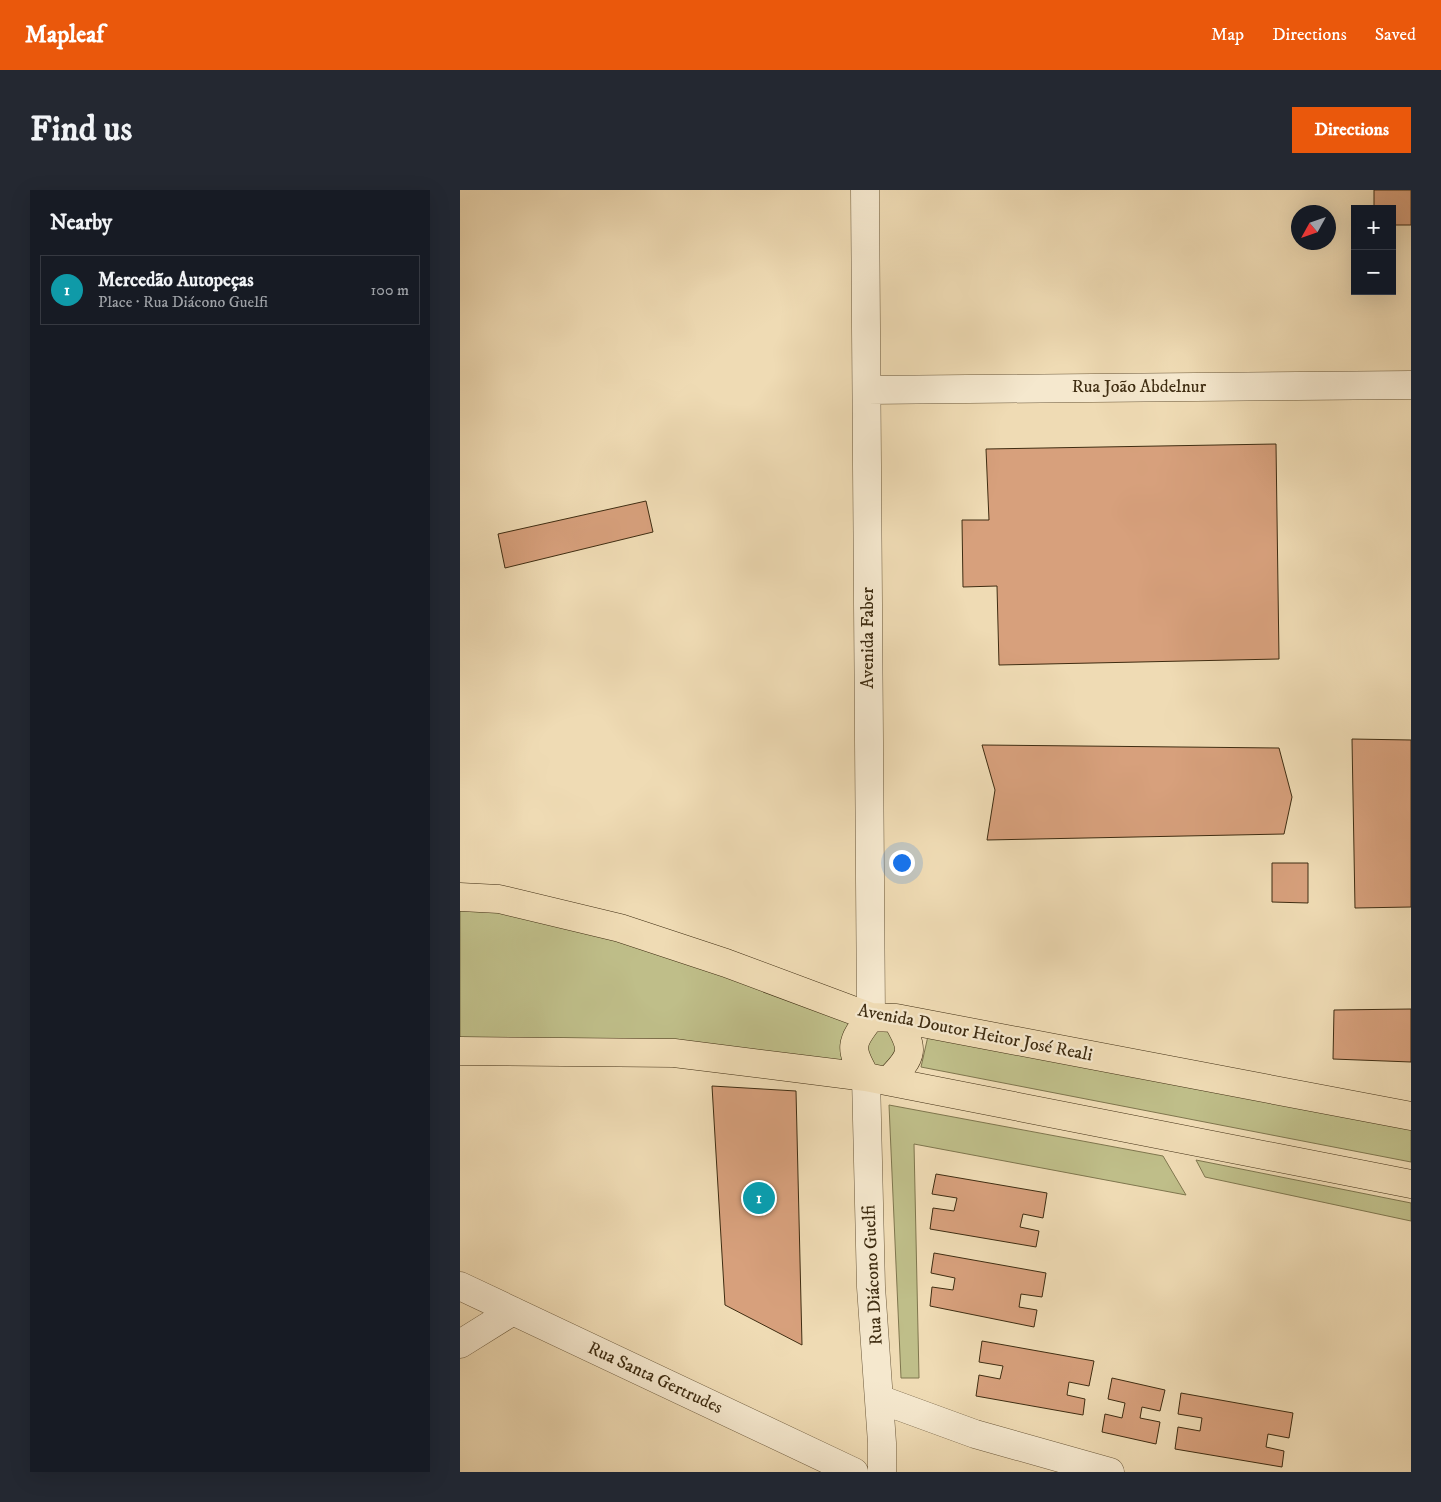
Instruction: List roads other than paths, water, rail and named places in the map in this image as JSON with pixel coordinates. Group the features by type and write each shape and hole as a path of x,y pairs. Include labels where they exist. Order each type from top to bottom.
{"main road":[{"name":"Avenida Doutor Heitor José Reali","path":"460,897 499,899 620,928 883,1018 1411,1116"},
{"path":"883,1018 910,1046 906,1063 877,1079 855,1058 856,1036 883,1018"},
{"path":"460,1051 674,1053 877,1079 1411,1184"}],"street":[{"name":"Avenida Faber","path":"865,190 867,390 883,1018"},
{"name":"Rua João Abdelnur","path":"867,390 1411,385"},
{"name":"Rua Diácono Guelfi","path":"877,1079 872,1287 882,1472"},
{"name":"Rua Santa Gertrudes","path":"460,1286 854,1472"},
{"path":"460,1344 513,1311"},
{"path":"879,1399 975,1434 1110,1472"}],"place":[{"name":"Mercedão Autopeças","path":"759,1198"}]}
